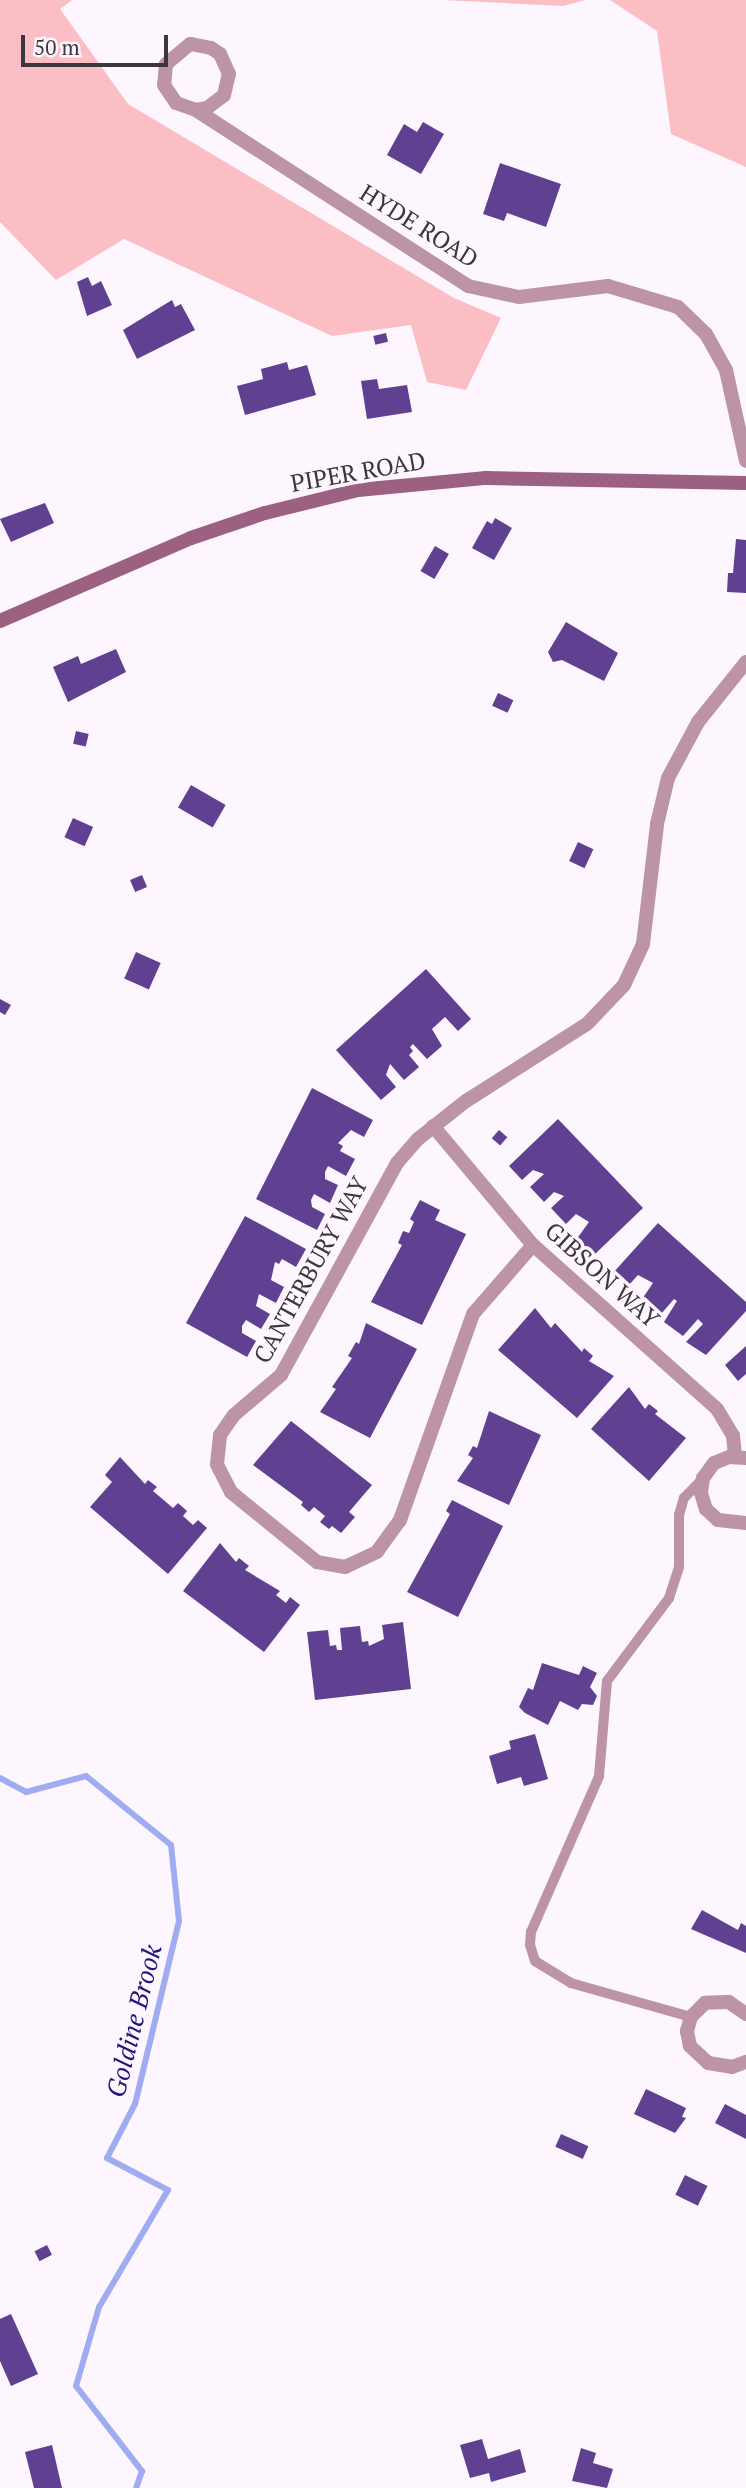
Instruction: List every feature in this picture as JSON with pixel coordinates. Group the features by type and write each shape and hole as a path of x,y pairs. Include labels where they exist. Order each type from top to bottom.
{"street":[{"name":"HYDE ROAD","path":"196,110 207,108 223,94 229,74 226,63 211,48 190,44 172,55 164,85 176,103 196,110 468,286 519,297 608,286 678,307 706,334 726,370 746,461"},
{"name":"PIPER ROAD","path":"0,621 200,534 358,490 486,478 746,483"},
{"name":"CANTERBURY WAY","path":"533,1245 472,1314 405,1509 377,1552 353,1565 326,1566 300,1552 231,1492 216,1457 224,1428 281,1375 391,1172 433,1126 587,1024 624,985 643,944 657,824 668,778 698,722 746,662"},
{"name":"GIBSON WAY","path":"433,1126 533,1245 717,1409 733,1436 740,1457 714,1463 703,1478"},
{"path":"703,1478 701,1498 709,1513 728,1524 746,1522"},
{"path":"746,2014 729,2002 713,2001 691,2017 687,2039 701,2058 724,2067 746,2062"}],"lane":[{"path":"691,2017 570,1983 535,1961 530,1945 531,1932 599,1776 607,1681 669,1598 679,1567 679,1515 684,1498 703,1478"}],"shaded area":[{"path":"0,0 72,0 60,9 128,104 454,298 501,318 466,390 427,382 411,325 332,336 124,239 56,280 0,222"},
{"path":"443,0 585,0 563,6"},
{"path":"610,0 746,0 746,167 671,134 657,31"}],"building":[{"path":"423,122 444,134 421,174 387,155 404,124 417,132"},
{"path":"500,163 561,184 546,227 507,213 504,221 483,214"},
{"path":"88,277 92,286 101,281 112,305 87,316 77,282"},
{"path":"172,300 175,307 181,304 195,330 137,359 123,330"},
{"path":"386,333 388,342 375,345 373,336"},
{"path":"287,362 289,370 307,365 316,395 245,415 237,386 263,379 261,369"},
{"path":"377,379 379,389 407,385 412,412 367,419 361,381"},
{"path":"45,503 54,523 11,542 0,519"},
{"path":"495,518 512,528 494,560 472,548 487,521 492,524"},
{"path":"736,539 746,540 746,593 727,592 728,573 733,573"},
{"path":"435,546 449,554 434,579 420,571"},
{"path":"566,622 618,653 604,681 562,660 553,662 548,652"},
{"path":"116,649 126,672 68,702 53,667 78,656 81,664"},
{"path":"498,693 513,700 507,713 492,706"},
{"path":"76,731 89,734 86,747 73,744"},
{"path":"191,785 226,805 213,828 178,808"},
{"path":"73,818 93,827 85,846 64,837"},
{"path":"578,842 593,849 585,868 569,861"},
{"path":"142,875 147,887 135,892 130,880"},
{"path":"136,952 161,963 149,989 124,978"},
{"path":"426,969 471,1019 458,1031 445,1017 432,1029 442,1046 427,1059 413,1044 410,1047 413,1051 409,1055 419,1067 404,1080 390,1064 386,1075 396,1087 381,1100 336,1050"},
{"path":"0,999 11,1005 5,1015 0,1012"},
{"path":"312,1088 373,1120 364,1137 351,1130 338,1143 343,1146 340,1151 355,1159 346,1176 328,1166 325,1179 338,1185 330,1203 314,1194 311,1200 312,1207 325,1214 317,1230 256,1199"},
{"path":"558,1119 643,1208 594,1255 576,1240 589,1222 576,1214 566,1224 551,1208 564,1196 554,1192 544,1202 530,1187 544,1174 533,1170 522,1180 509,1166"},
{"path":"499,1130 507,1137 500,1146 492,1138"},
{"path":"420,1200 440,1210 435,1220 466,1234 422,1325 371,1302 402,1245 398,1243 403,1231 409,1233 414,1222 410,1219"},
{"path":"245,1216 306,1249 296,1267 282,1259 279,1264 275,1262 271,1280 284,1287 276,1303 259,1294 256,1306 270,1314 261,1329 246,1320 242,1326 242,1333 256,1341 247,1357 186,1323"},
{"path":"658,1223 746,1302 746,1311 706,1355 686,1342 703,1324 698,1319 683,1336 664,1322 677,1301 674,1299 661,1314 652,1306 649,1310 640,1302 653,1283 638,1275 628,1286 613,1273"},
{"path":"535,1308 551,1328 555,1323 582,1352 584,1348 593,1356 589,1361 614,1376 577,1418 498,1350"},
{"path":"366,1323 417,1349 370,1438 320,1412 336,1389 332,1387 352,1358 348,1356 356,1342 359,1344"},
{"path":"746,1346 746,1374 738,1381 725,1365"},
{"path":"629,1387 645,1409 649,1404 658,1411 655,1414 686,1438 649,1481 591,1429"},
{"path":"489,1411 541,1435 509,1505 457,1481 473,1458 468,1455 473,1446 477,1448"},
{"path":"291,1421 372,1485 349,1512 355,1517 341,1533 332,1526 329,1529 320,1522 325,1516 314,1507 309,1512 301,1505 303,1502 253,1465"},
{"path":"120,1457 145,1484 148,1480 157,1487 153,1491 173,1508 178,1503 187,1511 183,1516 193,1525 198,1520 207,1528 168,1574 90,1507 112,1482 105,1475"},
{"path":"452,1500 503,1526 458,1617 407,1592 450,1514 446,1511"},
{"path":"220,1543 236,1562 239,1558 249,1566 245,1570 280,1591 276,1595 286,1603 290,1597 300,1605 264,1652 183,1591"},
{"path":"403,1622 411,1689 315,1700 307,1632 328,1630 330,1646 336,1645 337,1650 342,1650 340,1628 360,1626 362,1642 368,1641 369,1646 384,1639 382,1625"},
{"path":"542,1663 579,1675 583,1666 597,1673 590,1687 597,1696 593,1705 582,1704 578,1710 560,1701 548,1725 525,1713 519,1707 528,1688 533,1690"},
{"path":"535,1734 548,1779 524,1786 521,1777 497,1784 489,1756 511,1749 509,1741"},
{"path":"702,1910 738,1930 741,1923 746,1926 746,1953 691,1929"},
{"path":"646,2089 686,2108 682,2117 686,2118 675,2133 634,2114"},
{"path":"725,2104 746,2115 746,2139 715,2123"},
{"path":"561,2134 588,2146 583,2159 555,2147"},
{"path":"685,2175 707,2186 698,2206 675,2195"},
{"path":"47,2245 52,2255 40,2261 35,2251"},
{"path":"11,2314 38,2374 11,2386 0,2361 0,2319"},
{"path":"482,2439 488,2459 520,2449 526,2472 491,2482 489,2473 470,2478 460,2445"},
{"path":"52,2445 62,2488 34,2488 25,2452"},
{"path":"581,2448 596,2453 593,2463 613,2469 607,2488 572,2481"}],"waterway":[{"name":"Goldine Brook","path":"0,1778 26,1792 86,1776 171,1845 179,1921 135,2104 107,2158 168,2190 99,2307 76,2386 142,2471 136,2488"}]}
